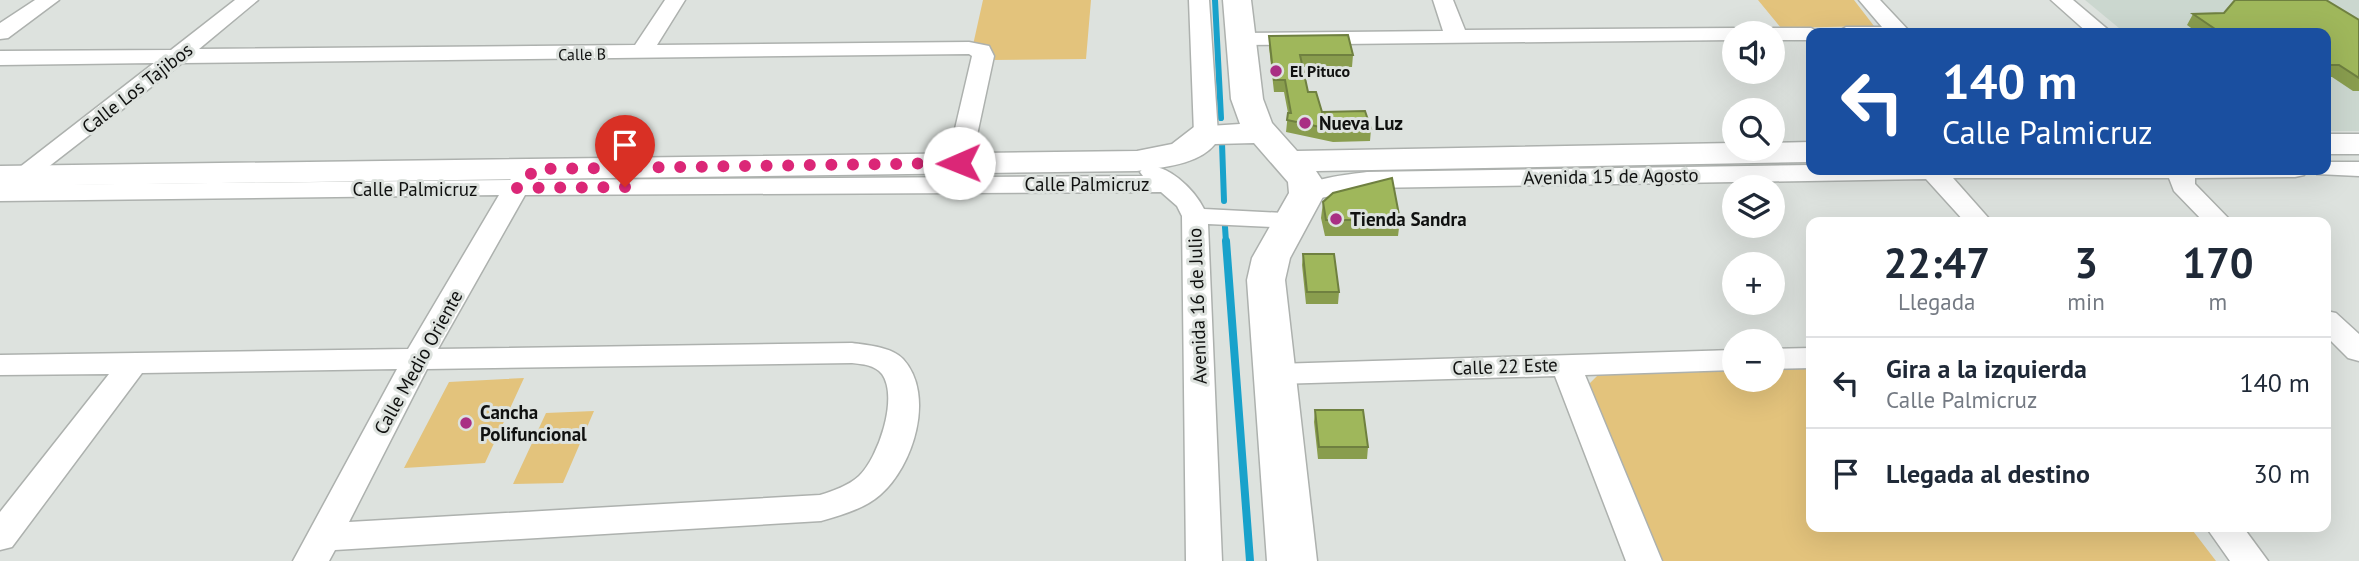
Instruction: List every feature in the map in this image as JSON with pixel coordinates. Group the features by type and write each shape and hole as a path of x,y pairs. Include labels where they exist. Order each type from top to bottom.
{"street":[{"path":"0,33 49,0"},
{"name":"Calle Los Tajibos","path":"6,183 177,58 248,0"},
{"path":"641,53 675,0"},
{"path":"1199,0 1229,133 1297,191"},
{"path":"1137,161 1184,151 1200,142 1257,126 1247,99 1237,0"},
{"path":"1443,0 1456,36"},
{"path":"1869,0 1895,28"},
{"path":"2061,0 2095,28"},
{"path":"1241,39 1722,34"},
{"path":"1785,34 1806,34"},
{"name":"Calle B","path":"0,58 969,48 981,51 983,56 959,163"},
{"path":"2331,144 2359,144"},
{"name":"Avenida 15 de Agosto","path":"1297,191 1806,152"},
{"name":"Calle Palmicruz","path":"526,178 959,163 1137,161"},
{"name":"Avenida 16 de Julio","path":"1137,161 1204,217 1204,561"},
{"path":"2331,169 2359,169"},
{"name":"Avenida 15 de Agosto","path":"1297,191 1367,180 1806,172"},
{"path":"1937,175 1975,217"},
{"path":"2182,175 2183,186 2214,217"},
{"name":"Calle Palmicruz","path":"6,183 526,178 1167,184"},
{"name":"Calle Medio Oriente","path":"317,549 417,360 526,178"},
{"path":"1204,217 1244,217 1297,191"},
{"path":"1292,561 1266,280 1271,258 1297,191"},
{"path":"2331,325 2359,351"},
{"path":"0,365 852,353 890,363 898,372 901,385 901,424 892,456 869,486 848,499 821,508 317,549"},
{"path":"1785,359 1806,358"},
{"name":"Calle 22 Este","path":"1276,374 1722,360"},
{"path":"0,537 134,363"},
{"path":"1566,365 1644,561"},
{"path":"2227,532 2250,561"}],"shaded area":[{"path":"983,0 1091,0 1086,59 990,60 973,45"},
{"path":"1758,0 1854,0 1874,26 1785,28 1785,21 1775,21"},
{"path":"2085,0 2359,0 2359,131 2331,131 2331,28 2119,28"},
{"path":"1806,368 1806,532 2194,532 2216,561 1660,561 1587,386 1601,372 1722,370 1722,392 1785,392 1785,369"},
{"name":"Cancha Polifuncional","path":"524,378 485,463 404,468 449,382"},
{"path":"594,411 563,483 513,484 546,413"}],"building":[{"path":"2235,0 2326,0 2359,20 2359,78 2339,65 2331,65 2331,28 2214,28 2193,14 2224,13"},
{"path":"1348,35 1353,55 1300,55 1308,92 1316,92 1322,112 1365,111 1371,129 1334,130 1287,120 1288,113 1291,113 1285,80 1274,80 1269,36"},
{"path":"1392,178 1400,220 1326,220 1323,202 1333,193"},
{"path":"1303,254 1334,254 1339,292 1307,292"},
{"path":"1315,410 1363,410 1368,447 1319,447"}],"waterway":[{"path":"1215,0 1221,118"},
{"path":"1222,143 1224,201"},
{"path":"1225,227 1226,242"},
{"path":"1226,241 1250,561"}],"place":[{"name":"El Pituco","path":"1276,71"},
{"name":"Nueva Luz","path":"1305,123"},
{"name":"Tienda Sandra","path":"1336,219"},
{"name":"Cancha Polifuncional","path":"466,423"}],"route":[{"path":"625,187 516,188 536,169 959,163"}]}
